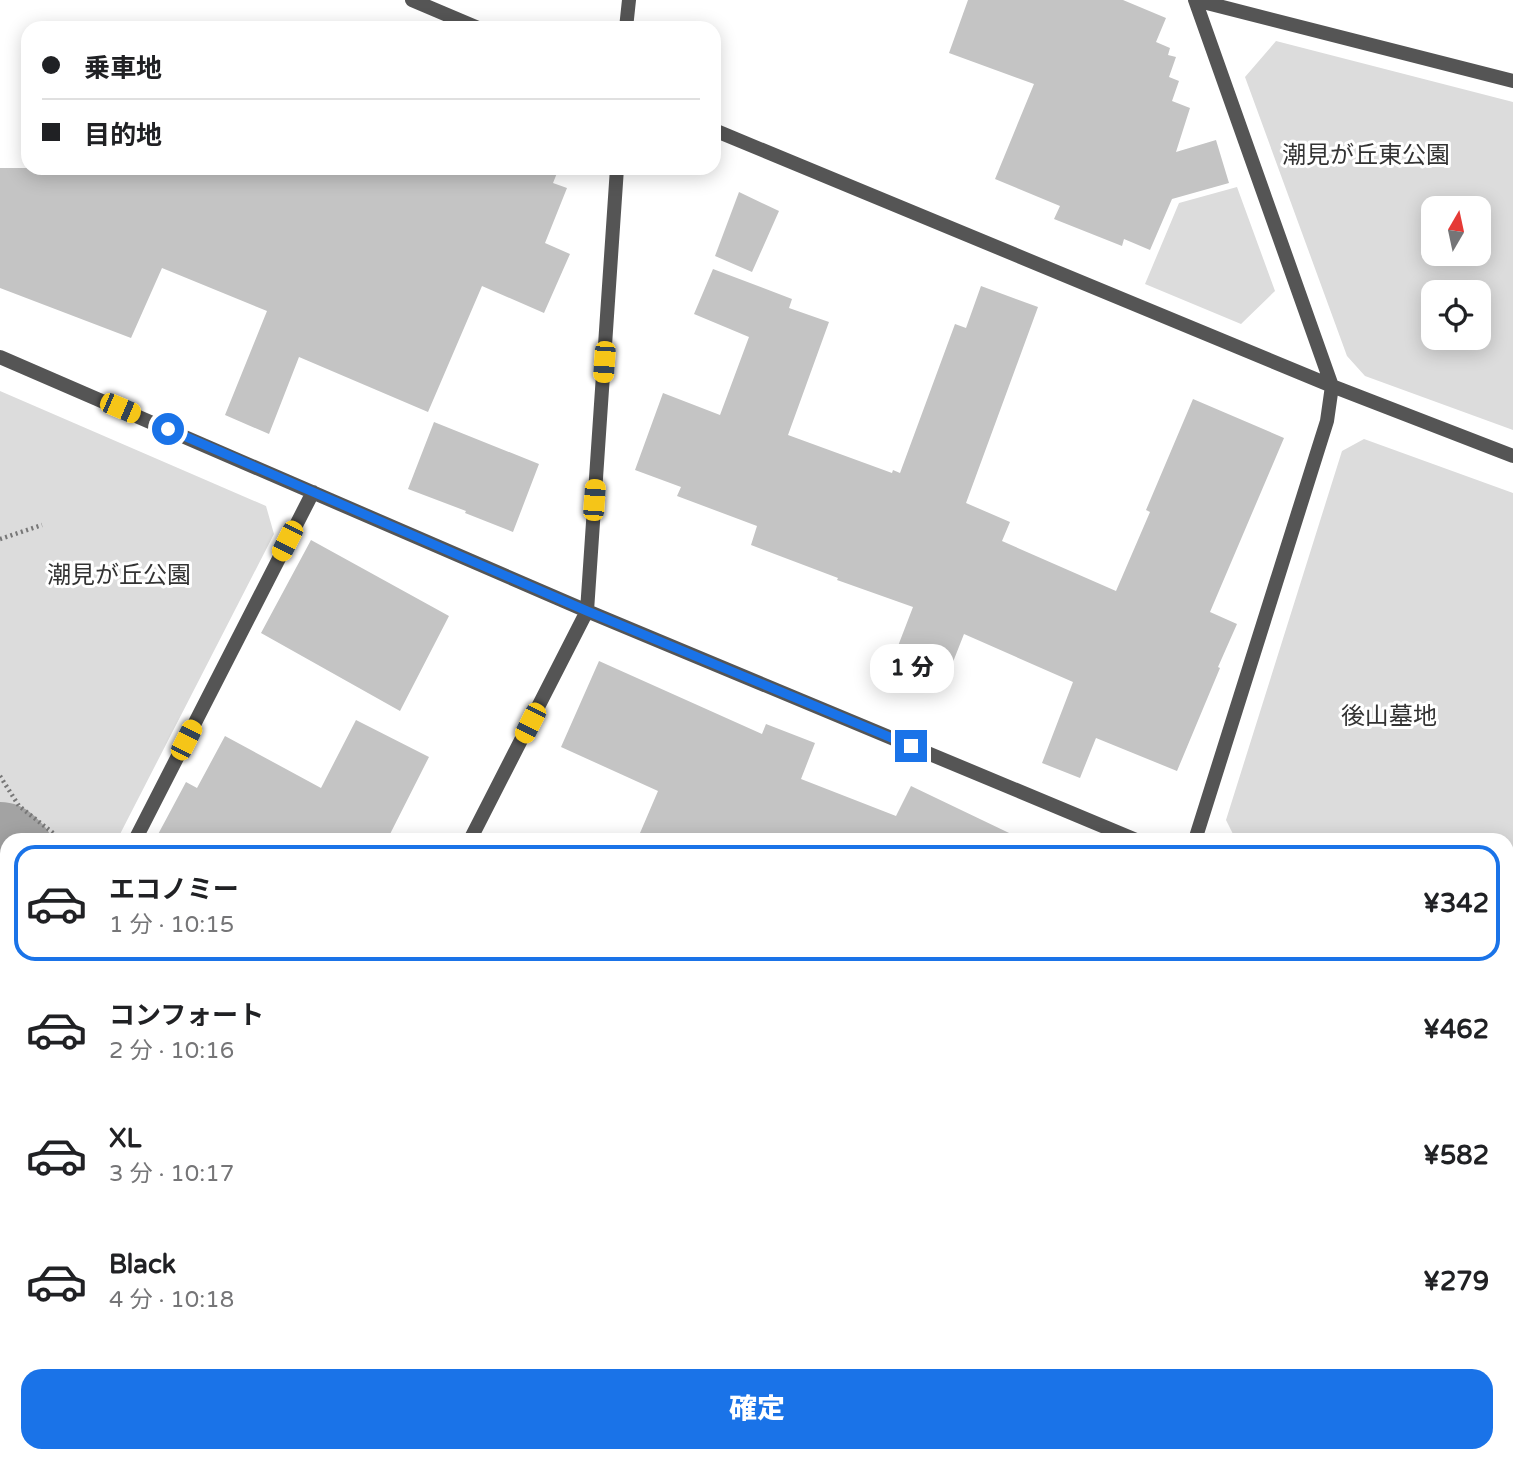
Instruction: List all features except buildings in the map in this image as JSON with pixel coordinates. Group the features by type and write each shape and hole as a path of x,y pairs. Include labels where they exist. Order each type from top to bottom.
{"street":[{"path":"412,0 462,21"},
{"path":"627,21 629,0"},
{"path":"1197,833 1327,421 1332,386 1195,0 1513,81"},
{"path":"721,133 1332,386 1513,456"},
{"path":"474,833 587,611 617,175"},
{"path":"0,356 587,611 1119,833"},
{"path":"139,833 313,492"}],"path":[{"path":"0,540 42,525"},
{"path":"0,776 19,806 53,833"}],"green space":[{"name":"潮見が丘東公園","path":"1276,41 1513,102 1513,430 1365,376 1347,356 1245,77"},
{"path":"1237,187 1275,291 1241,324 1145,284 1179,203"},
{"name":"潮見が丘公園","path":"0,391 266,506 274,534 121,833 0,833"},
{"name":"後山墓地","path":"1364,439 1513,493 1513,833 1232,833 1226,820 1342,451"}],"route":[{"path":"168,429 587,611 911,746"}]}
